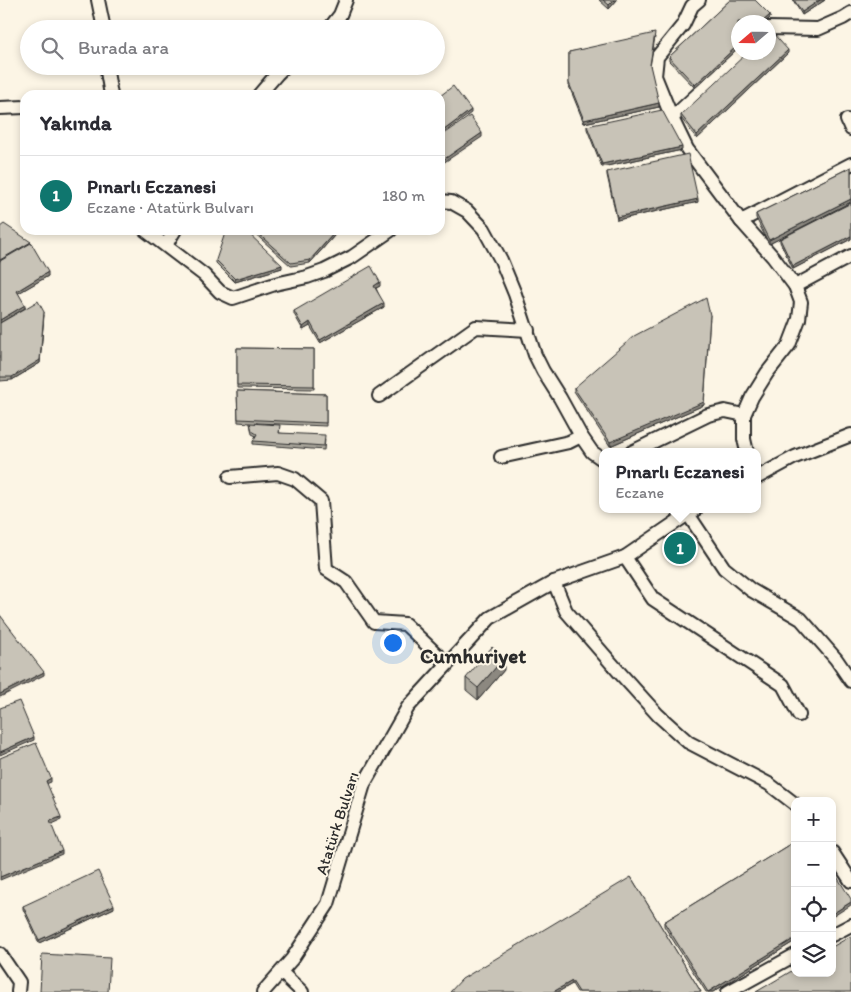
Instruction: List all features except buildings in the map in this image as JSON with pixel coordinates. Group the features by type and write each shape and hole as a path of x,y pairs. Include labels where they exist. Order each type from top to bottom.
{"street":[{"path":"98,0 102,20"},
{"path":"336,20 346,0"},
{"path":"699,0 692,6 683,25 657,57 655,76 687,149 741,221 773,257 795,286 800,302 799,319 789,345 752,397 744,415 745,448"},
{"path":"776,28 818,29 851,13"},
{"path":"672,118 734,60"},
{"path":"108,75 110,90"},
{"path":"263,90 276,75"},
{"path":"0,108 20,107"},
{"path":"741,221 851,164"},
{"path":"445,201 452,202 467,211 484,229 501,260 515,294 539,363 580,436 592,452 599,457"},
{"path":"152,235 204,275 220,292 234,298 275,284 324,271 352,258 384,235"},
{"path":"166,245 172,235"},
{"path":"795,286 851,256"},
{"path":"379,396 476,327 528,330"},
{"path":"640,448 708,414 725,411 744,415"},
{"path":"761,475 795,457 851,435"},
{"path":"501,457 569,442 580,436"},
{"path":"230,477 278,473 295,480 321,502 326,569 346,582 374,622 405,624 447,664"},
{"name":"Atatürk Bulvarı","path":"263,992 292,959 328,904 364,784 408,707 490,618 554,582 626,557 691,513"},
{"path":"693,513 724,568 751,590 801,619 836,659 851,681"},
{"path":"626,557 653,599 783,686 799,715"},
{"path":"554,582 566,611 658,715 688,742 769,784 791,801"},
{"path":"836,858 851,881"},
{"path":"836,933 851,925"},
{"path":"0,954 18,982 18,992"},
{"path":"728,992 791,958"},
{"path":"281,972 302,992"}],"place":[{"name":"Pınarlı Eczanesi","path":"680,548"}],"district":[{"name":"Cumhuriyet","path":"473,655"}]}
